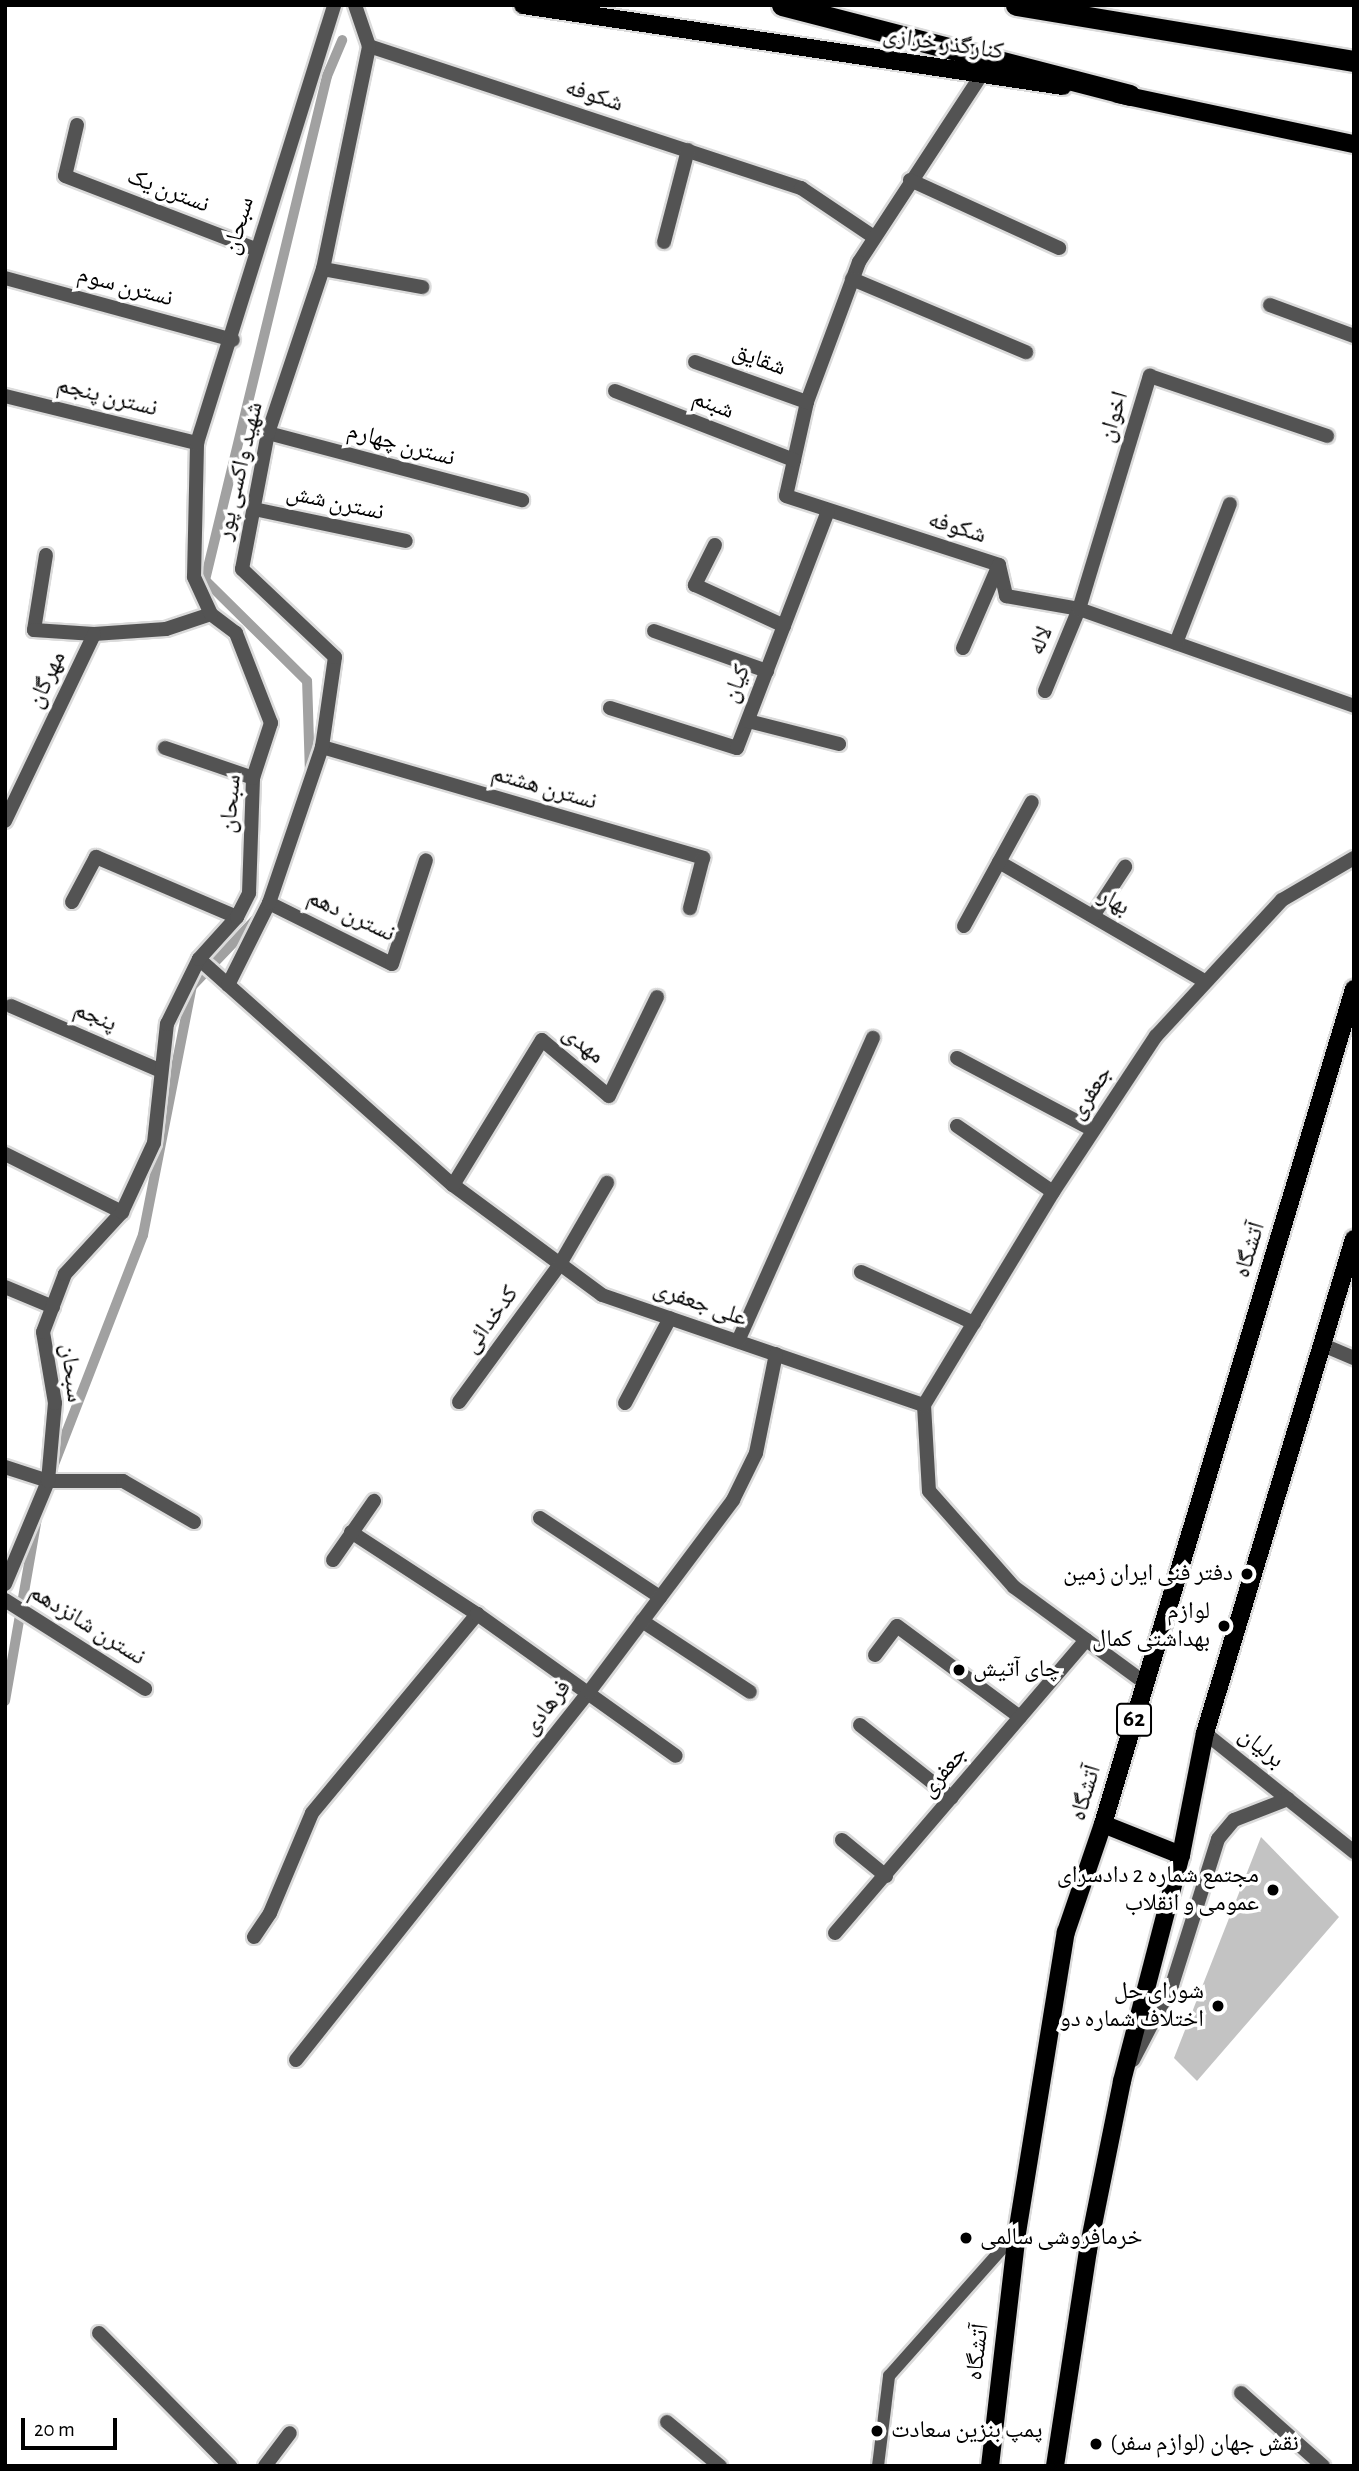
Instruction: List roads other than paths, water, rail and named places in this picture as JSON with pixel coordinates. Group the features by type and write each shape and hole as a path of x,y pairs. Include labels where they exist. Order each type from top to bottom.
{"highway":[{"path":"782,5 1130,95"},
{"path":"1016,5 1354,61"}],"main road":[{"name":"کنارگذر خرازی","path":"523,5 1130,95 1354,144"},
{"name":"آتشگاه","path":"990,2466 1017,2232 1066,1931 1103,1824 1354,989"},
{"path":"1055,2466 1088,2250 1122,2081 1181,1856 1205,1733 1354,1239"},
{"path":"1103,1824 1181,1856"}],"street":[{"name":"سبحان","path":"5,1584 48,1481 55,1403 43,1332 65,1274 122,1212 154,1143 167,1024 199,959 237,917 249,893 253,778 271,723 236,633 211,614 194,577 197,443 233,340 255,250 334,5"},
{"path":"355,5 369,46"},
{"name":"شکوفه","path":"369,46 801,188 874,237"},
{"name":"شهید واکسی پور","path":"228,985 269,903 322,747 335,657 242,569 268,433 323,269 369,46"},
{"name":"شکوفه","path":"982,74 910,180 874,237 852,279 807,402 786,496 828,512 999,565 1006,596 1079,609 1354,706"},
{"name":"نسترن یک","path":"76,125 65,176 255,250"},
{"path":"664,242 688,150"},
{"path":"910,180 1059,248"},
{"path":"323,269 422,287"},
{"name":"نسترن سوم","path":"5,278 233,340"},
{"path":"852,279 1026,352"},
{"path":"1270,305 1354,336"},
{"name":"شقایق","path":"695,362 807,402"},
{"name":"اخوان","path":"1079,609 1150,376 1327,436"},
{"name":"شبنم","path":"615,391 794,460"},
{"name":"نسترن پنجم","path":"5,396 197,443"},
{"name":"نسترن چهارم","path":"268,433 522,500"},
{"path":"1175,643 1230,505"},
{"name":"نسترن شش","path":"254,509 406,541"},
{"name":"کیان","path":"610,708 737,748 828,512"},
{"path":"715,545 695,585 784,626"},
{"path":"46,555 34,630 94,634 166,629 211,614"},
{"path":"963,648 999,565"},
{"name":"لاله","path":"1045,691 1079,609"},
{"path":"654,631 766,671"},
{"name":"مهرگان","path":"5,821 94,634"},
{"path":"748,721 839,744"},
{"name":"نسترن هشتم","path":"322,747 703,858 690,908"},
{"path":"165,748 253,778"},
{"path":"964,926 1031,802"},
{"path":"72,902 96,857 237,917"},
{"name":"جعفری","path":"924,1405 1053,1192 1156,1036 1282,900 1354,858"},
{"name":"نسترن دهم","path":"269,903 393,964 426,859"},
{"name":"بهار","path":"999,862 1206,982"},
{"path":"1093,916 1125,867"},
{"name":"علی جعفری","path":"199,959 453,1185 601,1295 924,1405"},
{"name":"مهدی","path":"453,1185 542,1040 609,1096 657,997"},
{"name":"پنجم","path":"11,1006 161,1071"},
{"path":"738,1341 873,1038"},
{"path":"957,1058 1093,1130"},
{"path":"957,1126 1053,1192"},
{"path":"5,1154 122,1212"},
{"name":"کدخدائی","path":"459,1402 559,1264 607,1183"},
{"path":"861,1272 974,1323"},
{"path":"5,1287 53,1307"},
{"path":"625,1403 670,1318"},
{"path":"1322,1345 1354,1358"},
{"name":"فرهادی","path":"296,2060 589,1692 733,1500 756,1453 776,1354"},
{"path":"924,1405 929,1491 1014,1587 1145,1683"},
{"path":"5,1467 48,1481 123,1481 194,1522"},
{"path":"333,1560 374,1501"},
{"path":"540,1517 660,1597"},
{"path":"351,1532 477,1614 676,1756"},
{"name":"نسترن شانزدهم","path":"5,1600 145,1689"},
{"path":"254,1937 270,1913 312,1813 477,1614"},
{"path":"642,1621 750,1692"},
{"path":"875,1655 897,1626 1020,1717"},
{"name":"جعفری","path":"835,1933 1086,1640"},
{"path":"860,1725 952,1798"},
{"name":"برلیان","path":"1205,1733 1354,1852"},
{"path":"1122,2081 1172,1985 1218,1839 1234,1820 1288,1799"},
{"path":"842,1840 886,1876"},
{"path":"99,2333 229,2465"},
{"path":"1241,2393 1323,2466"},
{"path":"667,2422 720,2466"},
{"path":"265,2466 290,2432"}],"lane":[{"path":"878,2466 889,2376 1017,2232"}],"waterway":[{"path":"310,774 307,681 205,580 327,76 342,40"},
{"path":"53,1467 143,1235 192,986 257,918"},
{"path":"5,1701 37,1518"}],"place":[{"name":"دفتر فنی ایران زمین","path":"1247,1574"},
{"name":"لوازم بهداشتی کمال","path":"1224,1626"},
{"name":"چای آتیش","path":"959,1670"},
{"name":"مجتمع شماره 2 دادسرای عمومی و انقلاب","path":"1273,1890"},
{"name":"شورای حل اختلاف شماره دو","path":"1218,2006"},
{"name":"خرمافروشی سالمی","path":"966,2238"},
{"name":"پمپ بنزین سعادت","path":"877,2431"},
{"name":"نقش جهان (لوازم سفر)","path":"1096,2444"}]}
